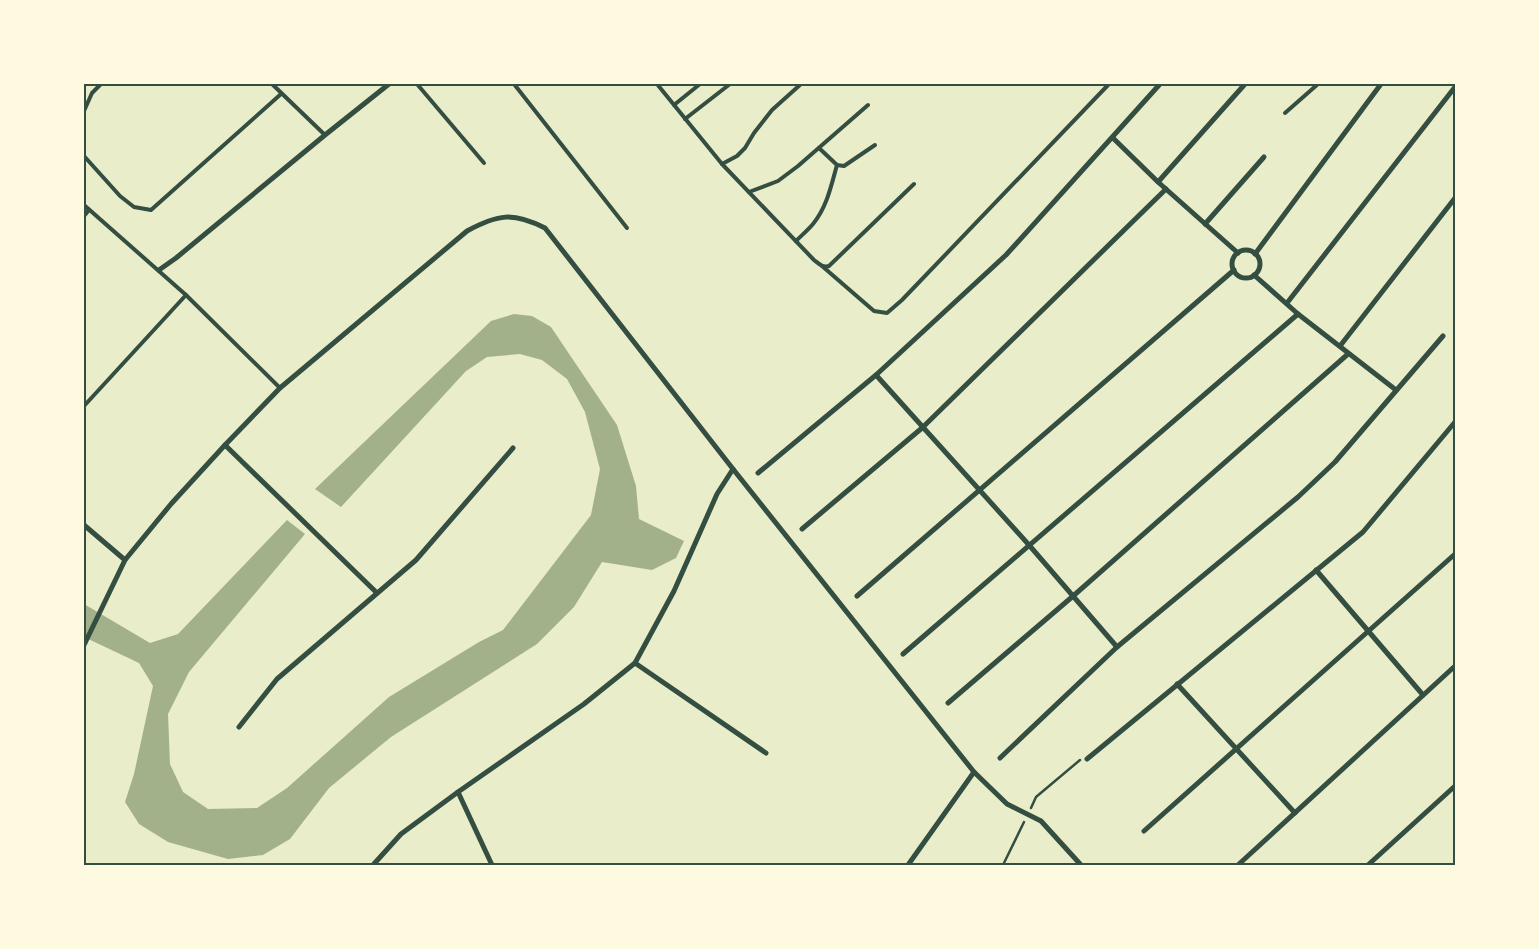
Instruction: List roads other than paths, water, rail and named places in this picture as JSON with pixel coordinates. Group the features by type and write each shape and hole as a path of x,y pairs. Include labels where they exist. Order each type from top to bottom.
{"street":[{"path":"160,270 389,84"},
{"path":"758,473 876,375 1006,255 1160,84"},
{"path":"1158,182 1245,84"},
{"path":"1255,254 1379,84"},
{"path":"1287,304 1455,87"},
{"path":"1113,138 1158,182 1238,253"},
{"path":"1205,224 1264,158"},
{"path":"802,529 922,428 1166,189"},
{"path":"1340,346 1455,198"},
{"path":"84,645 125,560 171,504 280,388 467,231 496,218 512,217 527,219 545,228 974,772 1007,804 1041,821 1081,865"},
{"path":"1246,250 1255,254 1259,267 1254,275 1240,277 1234,270 1232,261 1238,253 1246,250"},
{"path":"857,596 1234,270"},
{"path":"1254,275 1298,314 1396,390"},
{"path":"903,654 1298,314"},
{"path":"1000,758 1117,647 1298,497 1335,462 1443,336"},
{"path":"948,702 1072,597 1348,354"},
{"path":"876,375 1029,545 1117,647"},
{"path":"1087,759 1363,532 1455,422"},
{"path":"225,445 377,594"},
{"path":"239,727 277,679 416,560 513,448"},
{"path":"372,865 401,834 584,704 635,663 674,591 717,494 734,469"},
{"path":"84,524 125,560"},
{"path":"1144,831 1455,554"},
{"path":"1316,570 1423,695"},
{"path":"635,663 766,753"},
{"path":"1238,865 1455,666"},
{"path":"1177,684 1295,813"},
{"path":"908,865 974,772"},
{"path":"1368,865 1455,786"},
{"path":"458,792 492,865"}],"lane":[{"path":"84,111 92,93 101,84"},
{"path":"272,84 325,135"},
{"path":"417,84 484,163"},
{"path":"514,84 627,228"},
{"path":"657,84 722,164 814,260 874,311 887,313 902,300 1109,84"},
{"path":"674,105 700,84"},
{"path":"685,119 730,84"},
{"path":"722,164 738,156 772,110 801,84"},
{"path":"1286,113 1318,84"},
{"path":"84,156 120,196 134,207 151,210 281,94"},
{"path":"749,192 778,181 868,105"},
{"path":"819,148 837,166 844,166 875,145"},
{"path":"796,241 813,225 820,213 828,196 837,166"},
{"path":"822,266 830,266 914,184"},
{"path":"84,205 160,270 280,388"},
{"path":"84,216 89,210"},
{"path":"84,406 186,295"}]}
